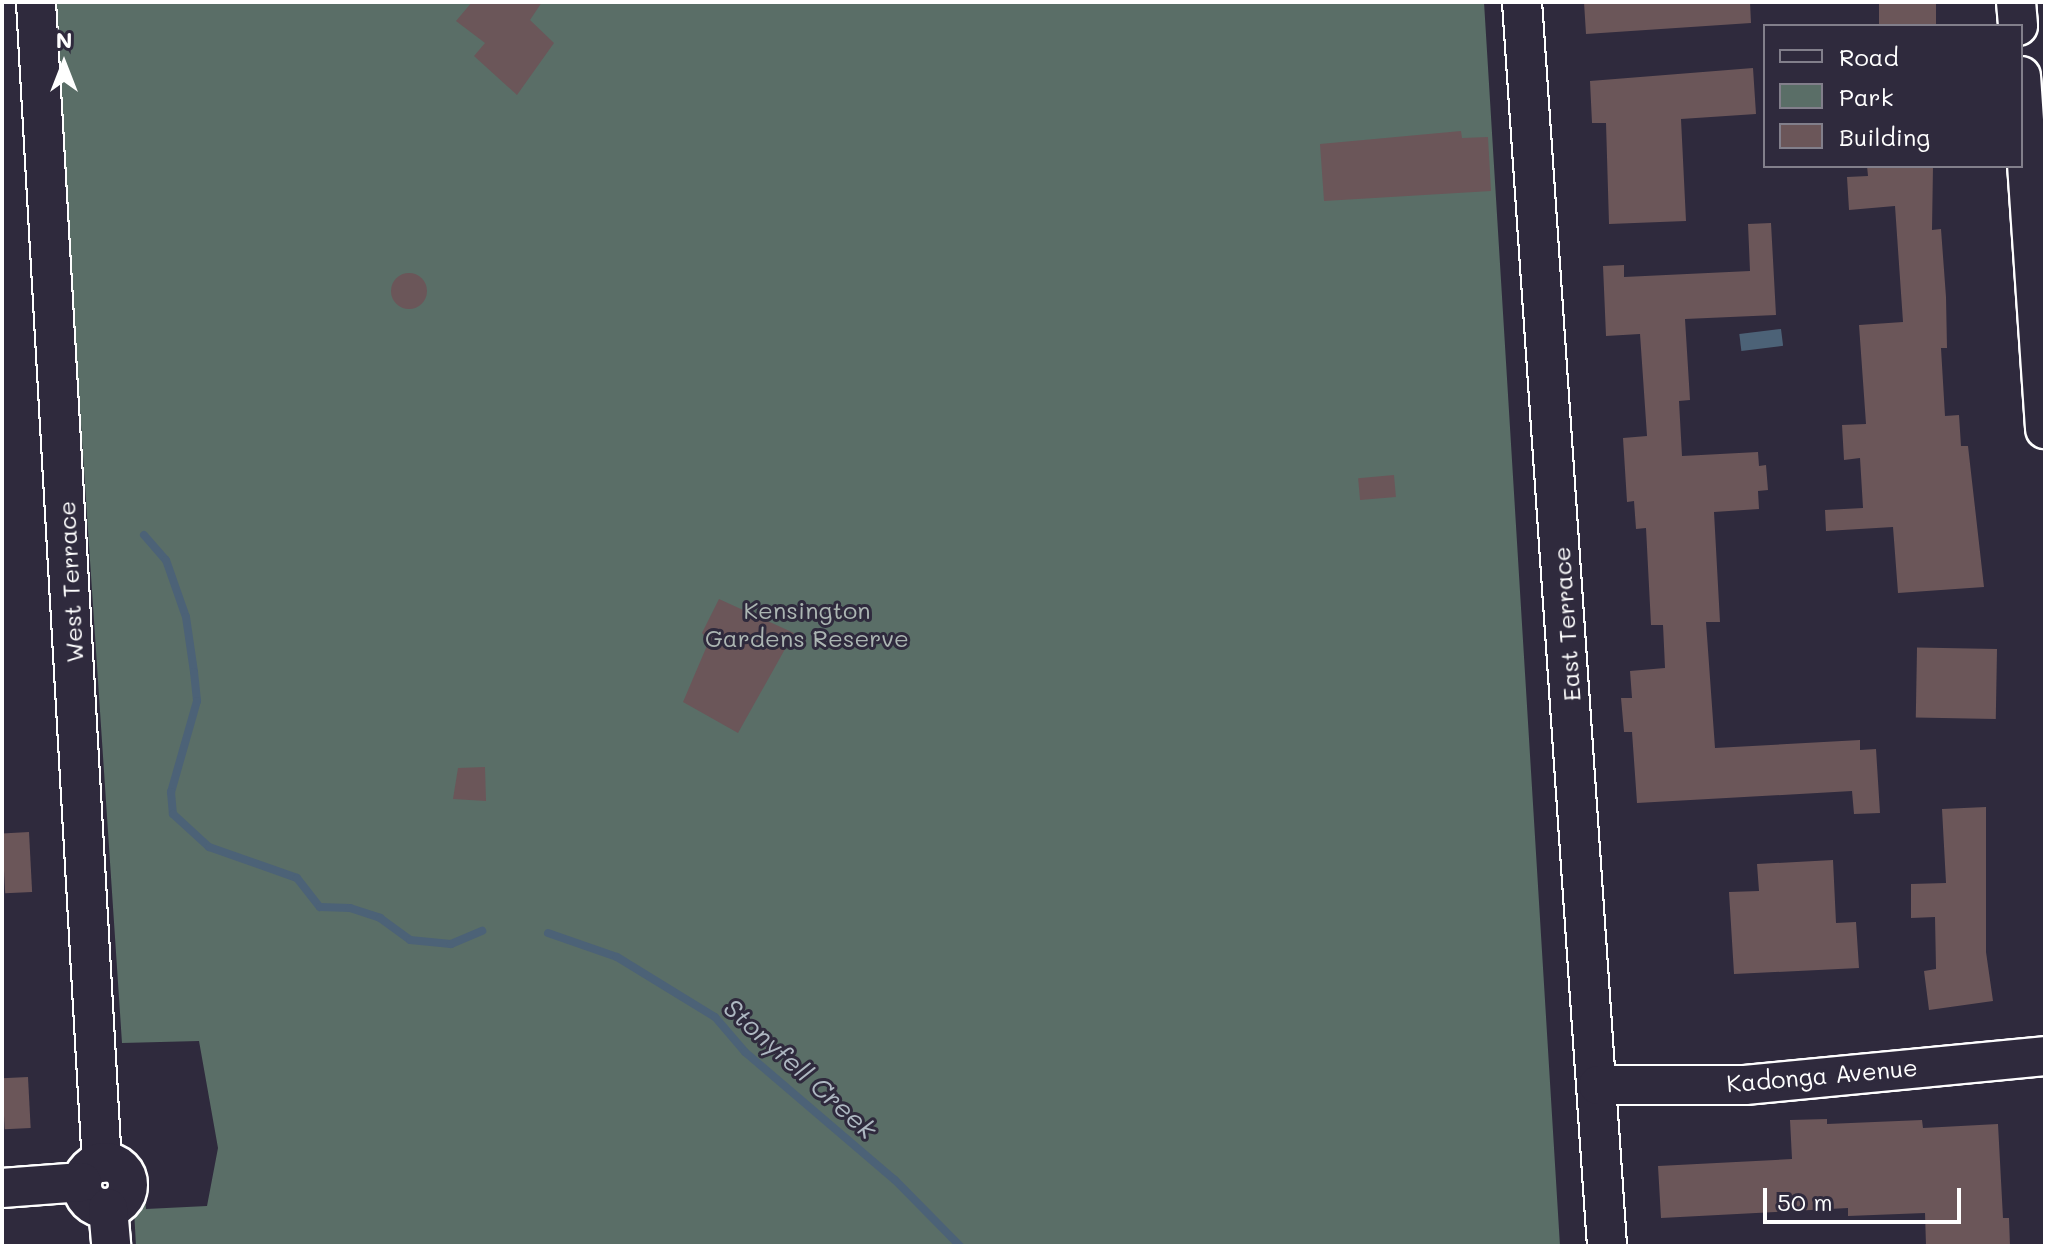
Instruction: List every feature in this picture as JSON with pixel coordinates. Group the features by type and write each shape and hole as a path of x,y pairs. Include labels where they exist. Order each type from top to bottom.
{"street":[{"name":"West Terrace","path":"36,2 97,1184 111,1246"},
{"name":"East Terrace","path":"1522,2 1607,1246"},
{"path":"2016,2 2018,24"},
{"path":"2023,105 2045,429"},
{"name":"Kadonga Avenue","path":"1598,1085 1745,1085 2045,1056"},
{"path":"2,1188 97,1184"}],"green space":[{"name":"Kensington Gardens Reserve","path":"53,2 1484,2 1560,1246 136,1246 134,1210 143,1169 146,1209 207,1206 218,1148 199,1041 122,1043"}],"water":[{"path":"1781,329 1783,346 1741,351 1739,334"}],"building":[{"path":"472,2 542,2 530,20 554,43 517,95 474,56 485,43 456,21"},
{"path":"1584,2 1750,2 1751,23 1586,34"},
{"path":"1879,2 1936,2 1936,24 1879,24"},
{"path":"1753,68 1756,114 1681,119 1686,221 1609,224 1606,123 1592,123 1590,81"},
{"path":"1461,131 1462,138 1488,137 1491,191 1324,201 1320,144"},
{"path":"1867,168 1933,168 1932,230 1941,229 1946,297 1947,348 1941,348 1945,416 1959,415 1961,446 1968,446 1984,587 1898,593 1893,527 1826,531 1825,510 1863,508 1860,458 1844,460 1842,425 1866,424 1859,325 1903,322 1895,206 1849,210 1847,177 1868,176"},
{"path":"1771,223 1776,315 1685,319 1690,400 1679,401 1682,456 1758,452 1759,466 1766,465 1768,490 1758,491 1759,509 1714,512 1720,622 1706,622 1715,748 1860,740 1860,750 1876,749 1880,813 1854,814 1852,791 1637,803 1632,732 1624,732 1621,698 1632,698 1630,671 1665,668 1663,625 1651,625 1646,528 1636,529 1634,501 1627,502 1623,438 1647,436 1640,334 1606,336 1603,266 1624,265 1624,277 1750,271 1748,224"},
{"path":"409,273 422,278 427,291 422,304 409,309 396,304 391,291 396,278"},
{"path":"1394,475 1396,497 1360,500 1358,478"},
{"path":"719,599 794,633 738,733 683,702 709,641 702,633"},
{"path":"1917,648 1997,649 1996,719 1916,718"},
{"path":"485,767 486,801 453,799 458,768"},
{"path":"1986,807 1986,952 1993,1001 1929,1010 1924,971 1936,969 1935,917 1911,918 1911,884 1946,883 1942,809"},
{"path":"29,832 32,892 5,893 2,833"},
{"path":"1833,860 1836,923 1856,922 1859,968 1734,974 1729,892 1759,891 1757,864"},
{"path":"28,1077 31,1128 5,1129 2,1078"},
{"path":"1827,1119 1827,1124 1922,1120 1923,1128 1998,1124 2003,1218 2009,1218 2010,1246 1926,1246 1925,1213 1848,1216 1848,1208 1661,1218 1658,1166 1792,1159 1790,1120"}],"waterway":[{"name":"Stonyfell Creek","path":"144,535 166,560 186,617 194,672 197,701 171,792 173,814 209,847 297,878 320,907 350,908 380,918 410,940 451,944 482,931"},
{"name":"Stonyfell Creek","path":"548,933 617,957 715,1017 745,1052 895,1180 960,1246"}]}
